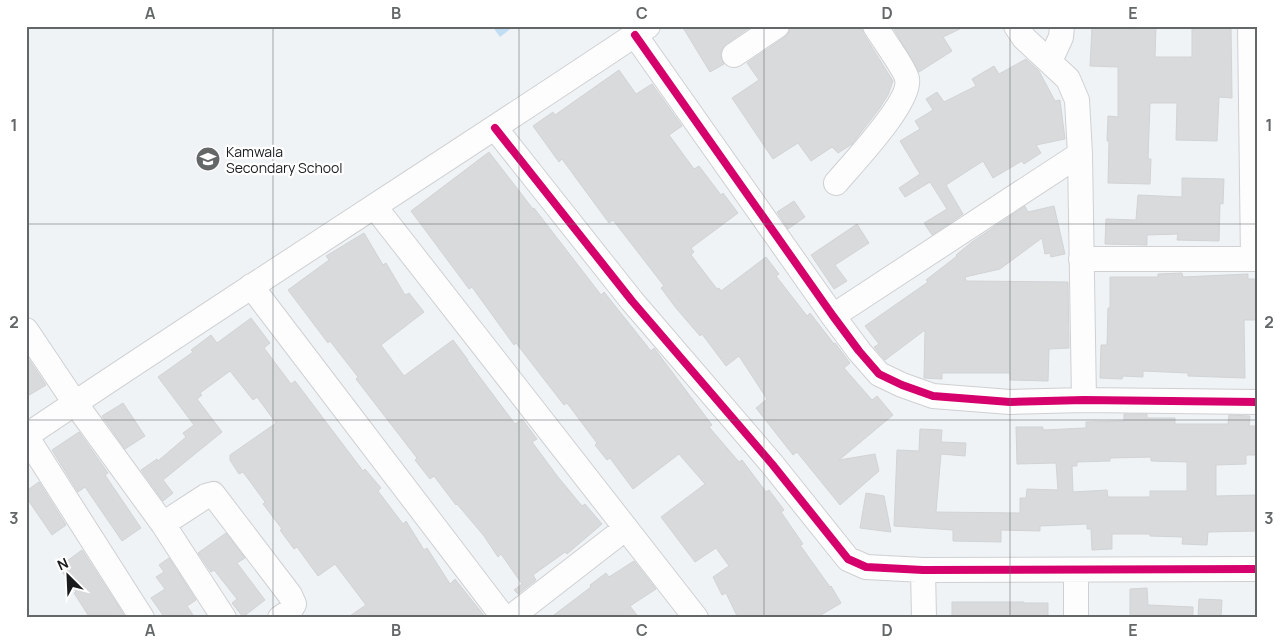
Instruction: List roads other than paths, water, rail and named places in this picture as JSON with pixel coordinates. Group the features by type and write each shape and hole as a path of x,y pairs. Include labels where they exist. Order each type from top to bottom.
{"street":[{"path":"734,55 777,26"},
{"path":"836,183 897,109 907,89 908,78 874,26"},
{"path":"1016,26 1024,38 1050,60 1068,79 1077,100 1080,154 1084,400"},
{"path":"1050,60 1061,37 1062,26"},
{"path":"1081,259 1255,259 1250,26"},
{"path":"142,618 26,436 250,286 375,207 642,30 833,316 879,374 902,385 933,396 1010,402 1084,400 1257,402"},
{"path":"495,128 632,301 772,464 848,559 866,567 923,570 1257,569"},
{"path":"833,316 1080,154"},
{"path":"375,207 696,618"},
{"path":"250,286 504,618"},
{"path":"26,330 75,403 163,524 224,618"},
{"path":"163,524 206,496 213,494 290,595 294,604 290,611 280,618"},
{"path":"510,618 626,528"},
{"path":"923,570 924,618"},
{"path":"1076,570 1076,618"}],"place":[{"name":"Kamwala Secondary School","path":"208,159"}]}
